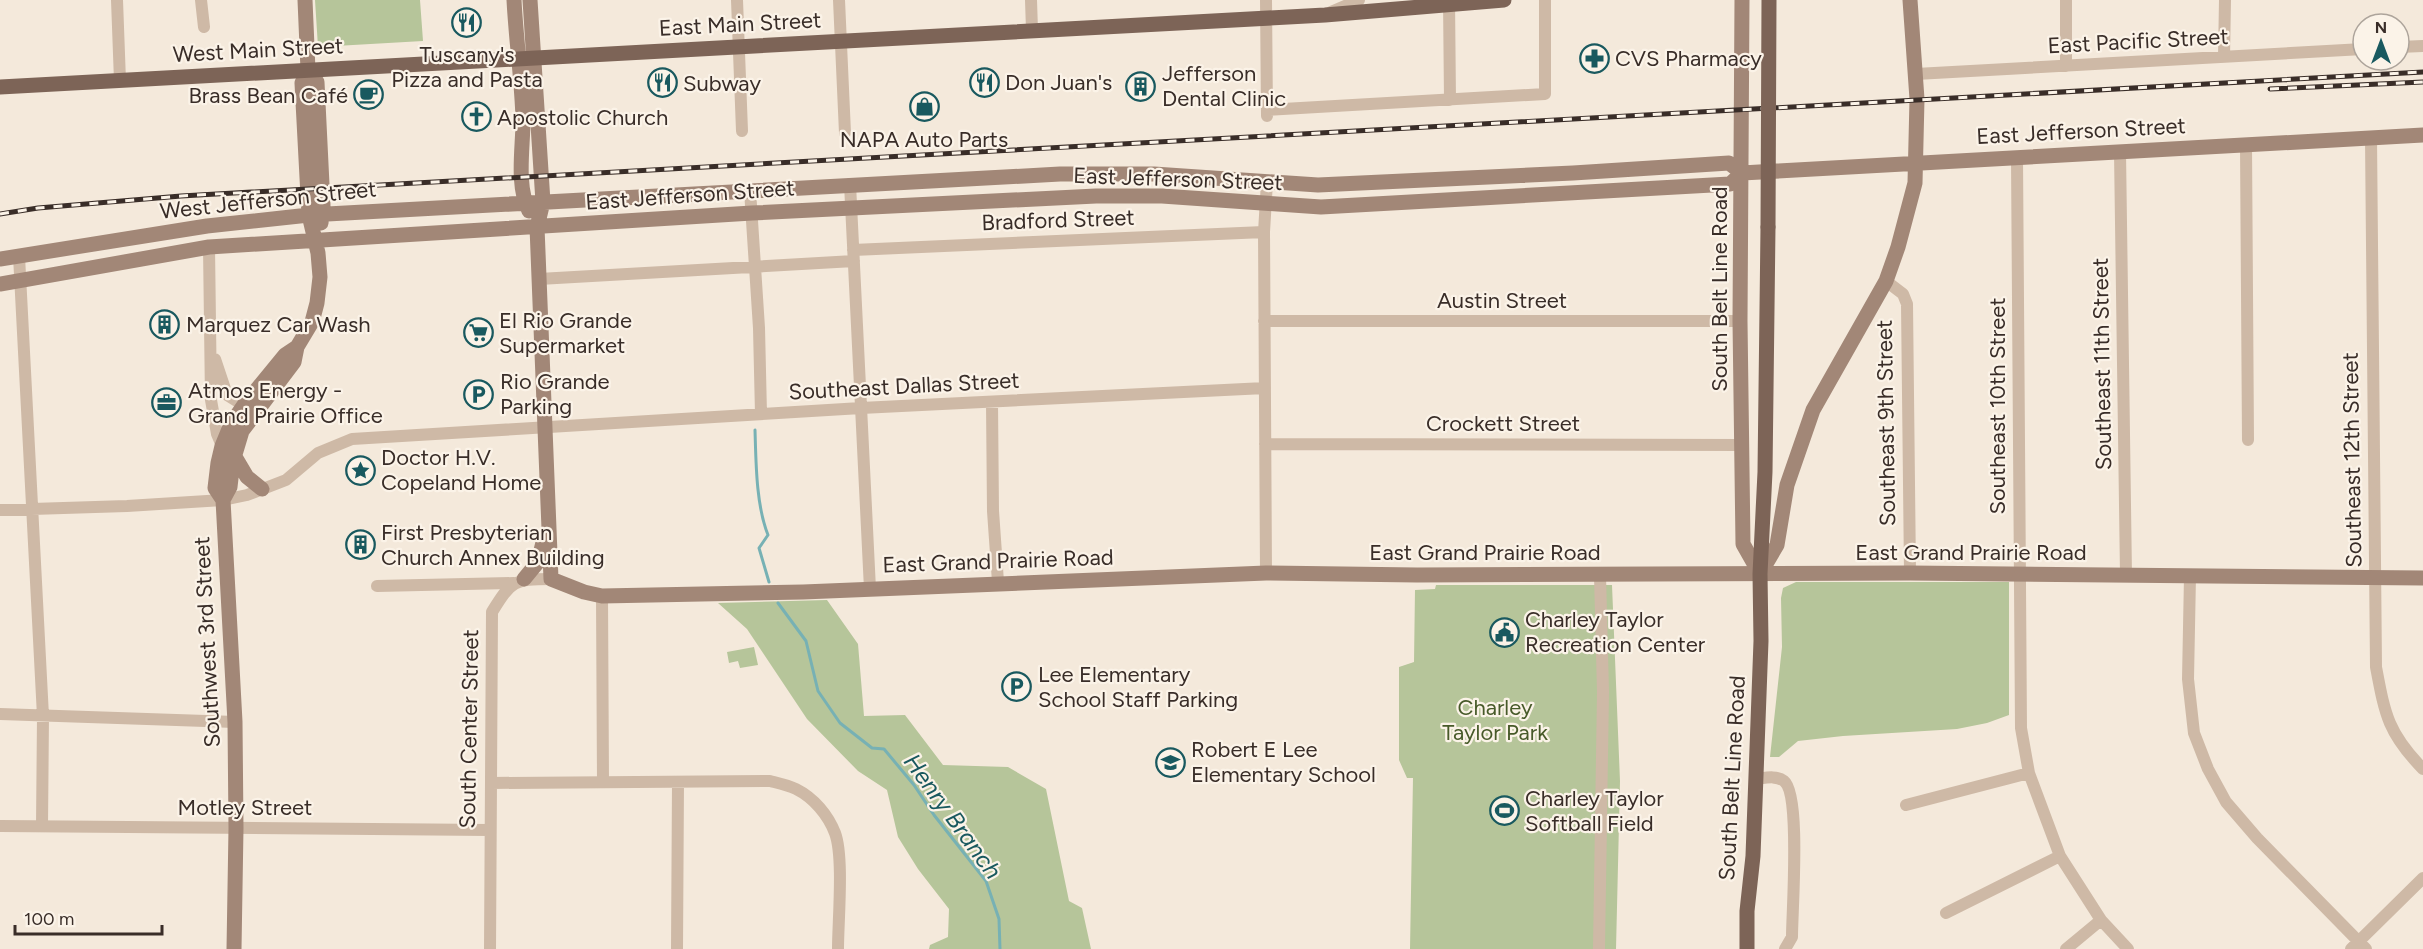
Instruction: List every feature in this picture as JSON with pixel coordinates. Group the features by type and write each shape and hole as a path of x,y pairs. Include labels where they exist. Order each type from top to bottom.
{"main road":[{"name":"East Main Street","path":"525,58 1324,15 1504,0"},
{"name":"South Belt Line Road","path":"1747,949 1747,911 1754,856 1761,641 1760,574 1766,472 1769,0"},
{"name":"West Main Street","path":"0,87 525,58"}],"street":[{"path":"117,0 120,81"},
{"path":"201,0 204,27"},
{"path":"223,500 230,487 228,450 242,431 250,409 294,362 297,347 312,322 317,303 320,277 316,215 302,82 308,70 305,0"},
{"path":"377,586 551,579 537,227 543,202 525,58 514,0"},
{"path":"530,0 525,58 522,163 524,202 537,227"},
{"path":"737,0 742,131"},
{"path":"839,0 845,134"},
{"path":"1031,0 1032,30"},
{"path":"1266,0 1266,113 1545,94 1545,0"},
{"path":"1324,15 1359,0"},
{"name":"South Belt Line Road","path":"1742,0 1740,321 1743,544 1760,574"},
{"name":"Southeast 9th Street","path":"1760,574 1777,544 1787,485 1814,410 1886,281 1898,247 1915,183 1917,99 1910,0"},
{"path":"2066,0 2066,66"},
{"path":"2224,57 2225,0"},
{"path":"1449,3 1450,100"},
{"name":"East Pacific Street","path":"1916,74 2351,50"},
{"name":"East Jefferson Street","path":"537,227 1077,196 1162,196 1321,207 1730,184 1742,173 2423,135"},
{"name":"Southeast 12th Street","path":"2371,138 2376,667 2390,727 2406,752 2423,769"},
{"path":"2246,145 2248,440"},
{"name":"Southeast 11th Street","path":"2120,152 2126,575"},
{"name":"Southeast 10th Street","path":"2017,158 2021,728 2029,773 2060,856 2101,920 2128,949"},
{"name":"East Jefferson Street","path":"543,202 850,184 1080,174 1154,174 1318,185 1729,163 1742,173"},
{"path":"1077,196 1080,174"},
{"path":"995,177 997,200"},
{"path":"1437,180 1438,201"},
{"path":"916,181 917,204"},
{"path":"1266,573 1264,232 1267,182"},
{"path":"850,184 870,589"},
{"path":"750,190 761,414"},
{"name":"West Jefferson Street","path":"0,259 207,226 316,215 543,202"},
{"name":"West Jefferson Street","path":"0,284 209,247 537,227"},
{"name":"Bradford Street","path":"539,279 755,267 853,255 1264,232"},
{"path":"209,247 210,400 217,434 247,477 262,489"},
{"path":"19,256 42,716 42,826"},
{"name":"Southeast 9th Street","path":"1886,281 1904,294 1907,304 1910,573"},
{"name":"Austin Street","path":"1264,321 1740,321"},
{"path":"210,338 216,367 227,395"},
{"name":"Southeast Dallas Street","path":"0,510 223,500 286,480 318,453 352,439 861,408 1265,388"},
{"path":"210,400 219,395 227,395 250,409"},
{"path":"992,403 993,511 998,582"},
{"name":"Crockett Street","path":"1265,444 1742,445"},
{"name":"Southwest 3rd Street","path":"223,500 235,722 234,949"},
{"path":"519,581 538,562 540,546 549,527"},
{"name":"East Grand Prairie Road","path":"551,579 584,592 602,596 870,589 998,582 1266,573 1600,575 1910,573 2423,578"},
{"path":"1599,949 1603,692 1600,575"},
{"path":"2190,576 2188,679 2194,733 2208,769 2226,802 2359,946 2423,878"},
{"name":"South Center Street","path":"489,949 492,612 505,592 519,581"},
{"path":"602,596 603,782"},
{"path":"0,714 235,722"},
{"path":"1906,805 2029,773"},
{"path":"1756,779 1778,777 1785,782 1792,794 1794,815 1792,937 1785,949"},
{"path":"491,783 770,781 796,789 813,801 826,815 836,835 838,949"},
{"path":"677,949 678,782"},
{"name":"Motley Street","path":"0,826 490,830"},
{"path":"1946,913 2060,856"},
{"path":"2066,949 2101,920"}],"green space":[{"path":"315,0 420,0 423,41 318,47"},
{"path":"1796,582 2009,582 2009,715 1987,723 1957,729 1798,741 1779,757 1770,757 1782,647 1781,598 1783,588"},
{"name":"Charley Taylor Park","path":"1436,585 1612,585 1620,781 1616,949 1410,949 1413,778 1407,778 1399,760 1399,667 1414,662 1415,590 1435,589"},
{"path":"827,600 858,644 864,716 905,715 943,765 1008,767 1046,789 1069,901 1082,908 1091,949 929,949 930,945 948,937 949,909 918,869 898,837 887,790 858,771 807,719 747,629 718,603"},
{"path":"754,647 758,665 740,668 738,661 729,663 727,652"}],"waterway":[{"name":"Henry Branch","path":"755,430 759,497 768,535 759,548 769,582"},
{"name":"Henry Branch","path":"778,603 806,641 818,691 840,723 872,748 884,749 986,881 999,919 1000,949"}],"railway":[{"path":"0,214 38,208 181,196 2423,72"},
{"path":"2270,89 2423,82"}],"place":[{"name":"Tuscany's Pizza and Pasta","path":"467,22"},
{"name":"CVS Pharmacy","path":"1594,58"},
{"name":"Don Juan's","path":"984,82"},
{"name":"Subway","path":"662,83"},
{"name":"Jefferson Dental Clinic","path":"1141,86"},
{"name":"Brass Bean Café","path":"369,95"},
{"name":"NAPA Auto Parts","path":"924,107"},
{"name":"Apostolic Church","path":"476,117"},
{"name":"Marquez Car Wash","path":"165,324"},
{"name":"El Rio Grande Supermarket","path":"478,333"},
{"name":"Rio Grande Parking","path":"479,394"},
{"name":"Atmos Energy - Grand Prairie Office","path":"167,403"},
{"name":"Doctor H.V. Copeland Home","path":"360,470"},
{"name":"First Presbyterian Church Annex Building","path":"360,545"},
{"name":"Charley Taylor Recreation Center","path":"1504,632"},
{"name":"Lee Elementary School Staff Parking","path":"1017,687"},
{"name":"Robert E Lee Elementary School","path":"1170,762"},
{"name":"Charley Taylor Softball Field","path":"1504,811"}]}
